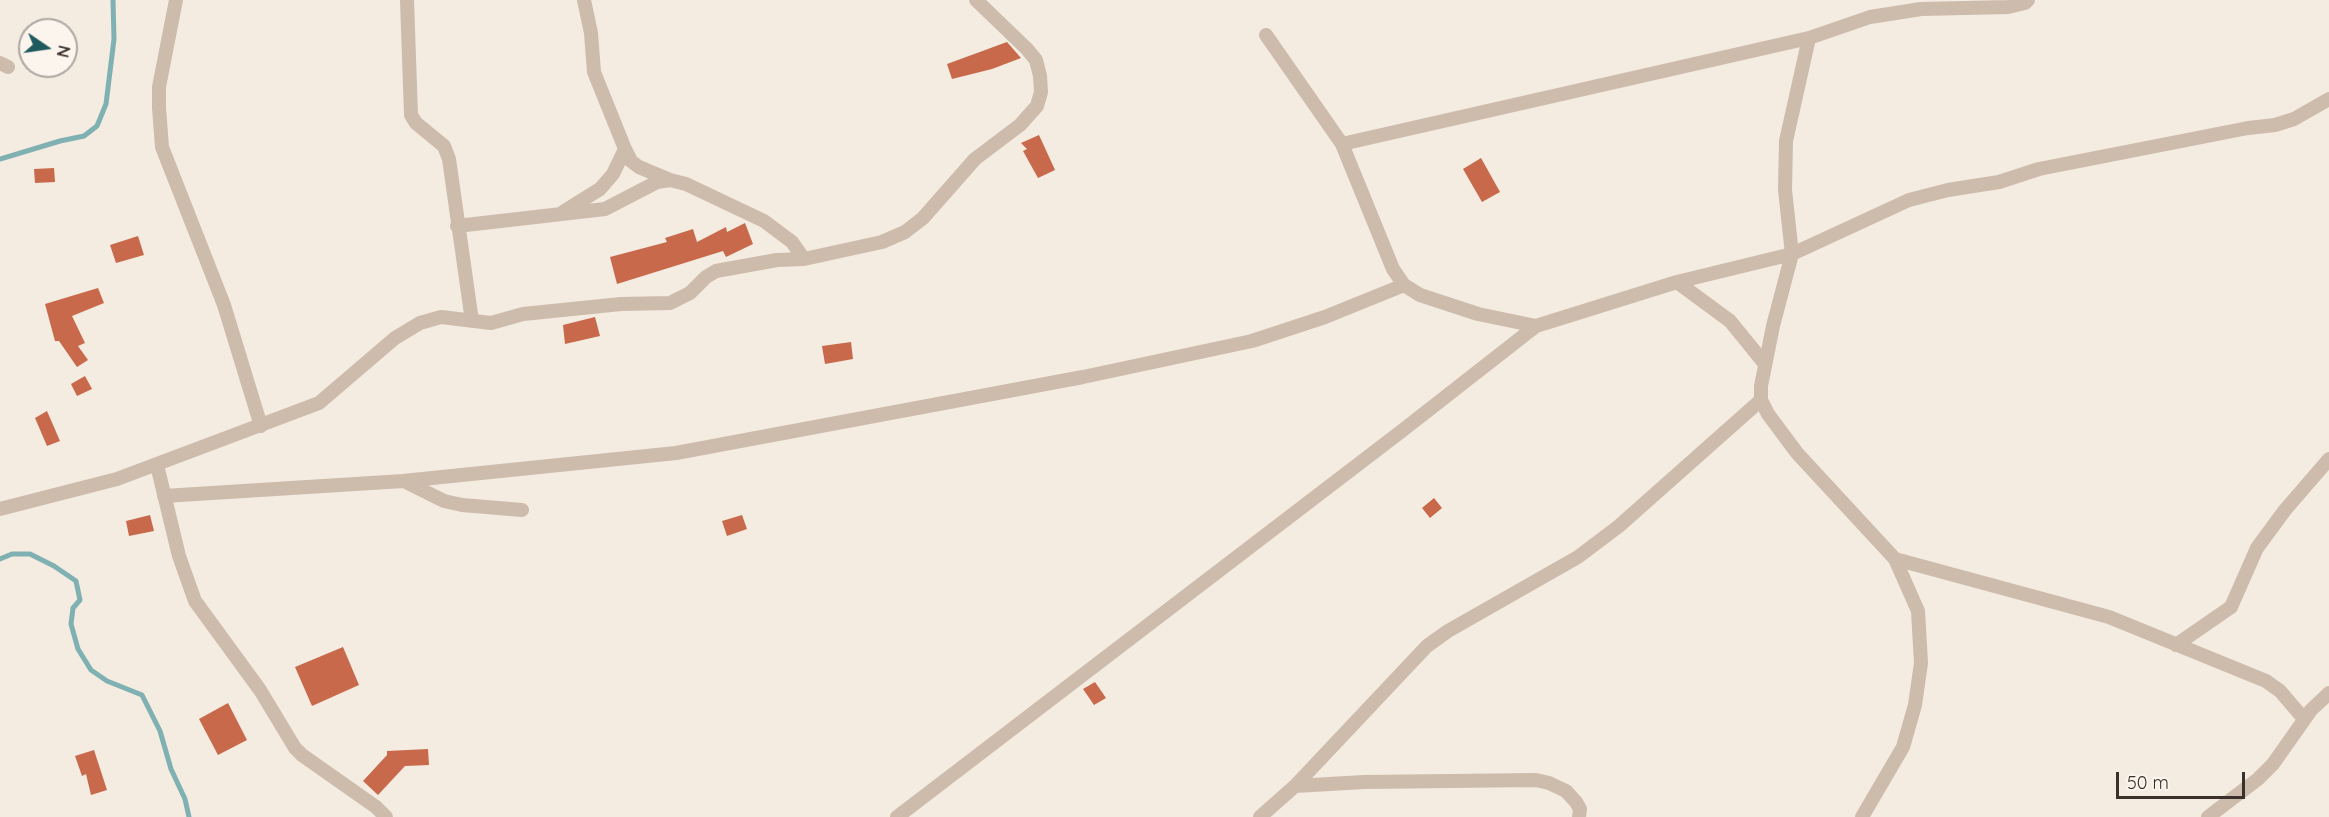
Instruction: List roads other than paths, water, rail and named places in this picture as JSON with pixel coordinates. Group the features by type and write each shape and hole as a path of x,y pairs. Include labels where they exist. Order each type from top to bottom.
{"street":[{"path":"176,0 159,87 162,147 224,305 261,426"},
{"path":"407,0 411,115 416,123 444,146 449,159 472,321"},
{"path":"584,0 591,33 594,72 631,160 639,167 686,184 764,221 792,242 804,258"},
{"path":"0,509 117,479 319,403 395,338 420,323 441,317 492,322 523,314 621,304 670,303 690,293 706,277 716,271 777,260 804,258 882,242 905,232 922,218 975,159 1020,125 1037,106 1041,92 1036,60 1028,49 976,0"},
{"path":"1342,144 1809,38 1870,17 1921,9 2008,7 2025,3 2028,0"},
{"path":"1266,35 1342,144 1393,269 1404,285 1420,295 1478,314 1536,326"},
{"path":"1809,38 1786,141 1785,190 1792,254 1765,364 1761,400 1768,414 1797,453 1895,559 1918,611 1922,663 1915,705 1903,747 1862,817"},
{"path":"897,817 1536,326 1677,282 1792,254 1909,200 1948,190 1999,182 2051,167 2248,128 2275,125 2294,119 2324,101 2329,88"},
{"path":"559,215 600,189 613,174 625,149"},
{"path":"457,226 605,209 657,182 670,180"},
{"path":"1677,282 1730,321 1765,364"},
{"path":"164,496 403,481 676,453 1083,377 1252,341 1325,317 1404,285"},
{"path":"1260,817 1295,786 1427,646 1448,631 1578,557 1619,526 1761,400"},
{"path":"2176,645 2231,608 2258,548 2285,510 2329,459"},
{"path":"157,465 179,556 195,601 260,690 295,748 376,807 386,817"},
{"path":"403,481 444,501 462,505 522,510"},
{"path":"1895,559 2109,617 2266,681 2280,692 2304,719"},
{"path":"2208,817 2258,779 2273,764 2304,719 2319,700 2329,693"},
{"path":"1295,786 1364,782 1536,780 1566,791 1580,809 1578,817"}],"waterway":[{"path":"0,159 84,136 97,126 106,104 114,39 113,0"},
{"path":"0,559 12,554 30,554 76,581 80,600 73,608 71,624 78,649 91,670 107,681 142,695 160,731 171,769 185,799 189,817"}]}
